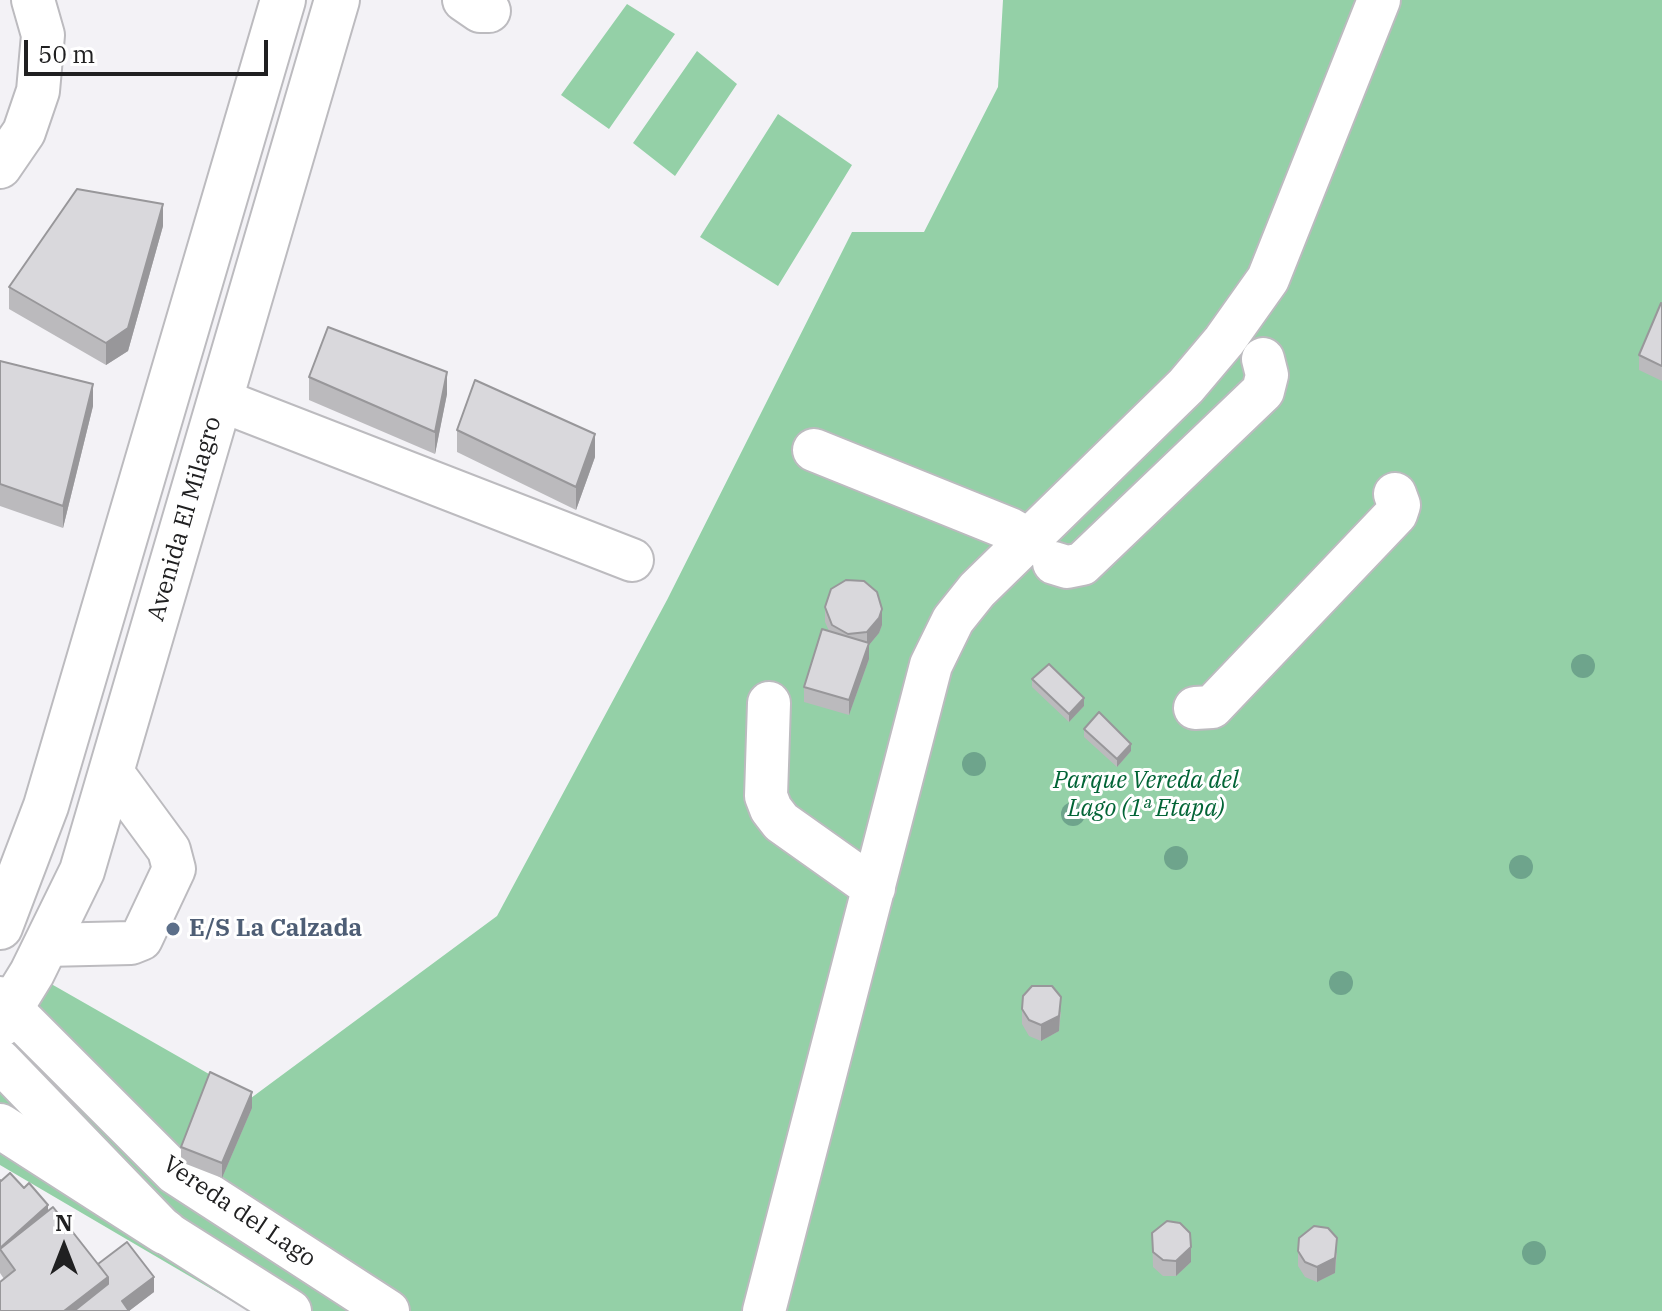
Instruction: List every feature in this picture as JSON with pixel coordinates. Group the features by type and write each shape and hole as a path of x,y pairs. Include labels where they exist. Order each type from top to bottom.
{"main road":[{"path":"0,927 46,806 283,0"},
{"name":"Avenida El Milagro","path":"3,1011 46,945 82,871 337,0"},
{"path":"0,855 46,806"},
{"path":"0,1126 165,1232"}],"street":[{"path":"0,167 24,132 38,91 43,35 33,0"},
{"path":"764,1311 931,665 953,620 1040,551 1224,341 1268,279 1379,0"},
{"path":"814,450 1010,529 1067,567 1082,564 1263,391 1267,375 1263,359"},
{"path":"220,400 632,560"},
{"path":"1195,708 1212,707 1396,514 1399,505 1395,494"},
{"path":"769,703 766,796 771,809 781,822 874,888"},
{"path":"46,945 131,943 141,939 174,869 169,850 111,771"},
{"name":"Vereda del Lago","path":"3,1011 175,1173 388,1311"},
{"path":"0,1061 165,1232 290,1311"}],"green space":[{"name":"Parque Vereda del Lago (1ª Etapa)","path":"1003,0 1662,0 1662,1311 249,1311 0,1165 0,1039 32,973 251,1098 497,916 667,600 852,232 924,232 998,87"},
{"path":"627,4 675,34 609,129 561,95"},
{"path":"697,51 737,84 675,176 633,143"},
{"path":"778,114 852,165 778,286 700,237"}],"building":[{"path":"77,189 163,204 128,328 106,343 9,287"},
{"path":"1662,304 1662,366 1639,355"},
{"path":"328,327 447,372 435,432 309,377"},
{"path":"0,361 93,384 63,506 0,484"},
{"path":"475,380 595,434 576,487 457,430"},
{"path":"846,580 864,581 877,592 882,609 879,618 867,632 848,634 832,625 825,607 831,589"},
{"path":"822,629 869,643 849,700 804,687"},
{"path":"1049,664 1084,698 1069,714 1032,679"},
{"path":"1099,712 1131,744 1117,759 1084,729"},
{"path":"1032,986 1052,986 1061,997 1059,1016 1041,1025 1029,1020 1022,1009 1023,996"},
{"path":"210,1072 252,1092 222,1163 181,1147"},
{"path":"10,1173 24,1188 29,1183 48,1205 0,1248 0,1180"},
{"path":"53,1207 108,1277 64,1311 0,1311 0,1282 15,1270 0,1249"},
{"path":"1167,1221 1180,1223 1190,1233 1191,1247 1176,1261 1163,1260 1153,1252 1152,1233"},
{"path":"1314,1226 1328,1228 1337,1238 1335,1258 1317,1267 1305,1262 1298,1251 1299,1238"},
{"path":"127,1242 154,1277 122,1301 129,1311 74,1311 108,1284 108,1277 98,1264"}],"place":[{"name":"E/S La Calzada","path":"173,929"}]}
